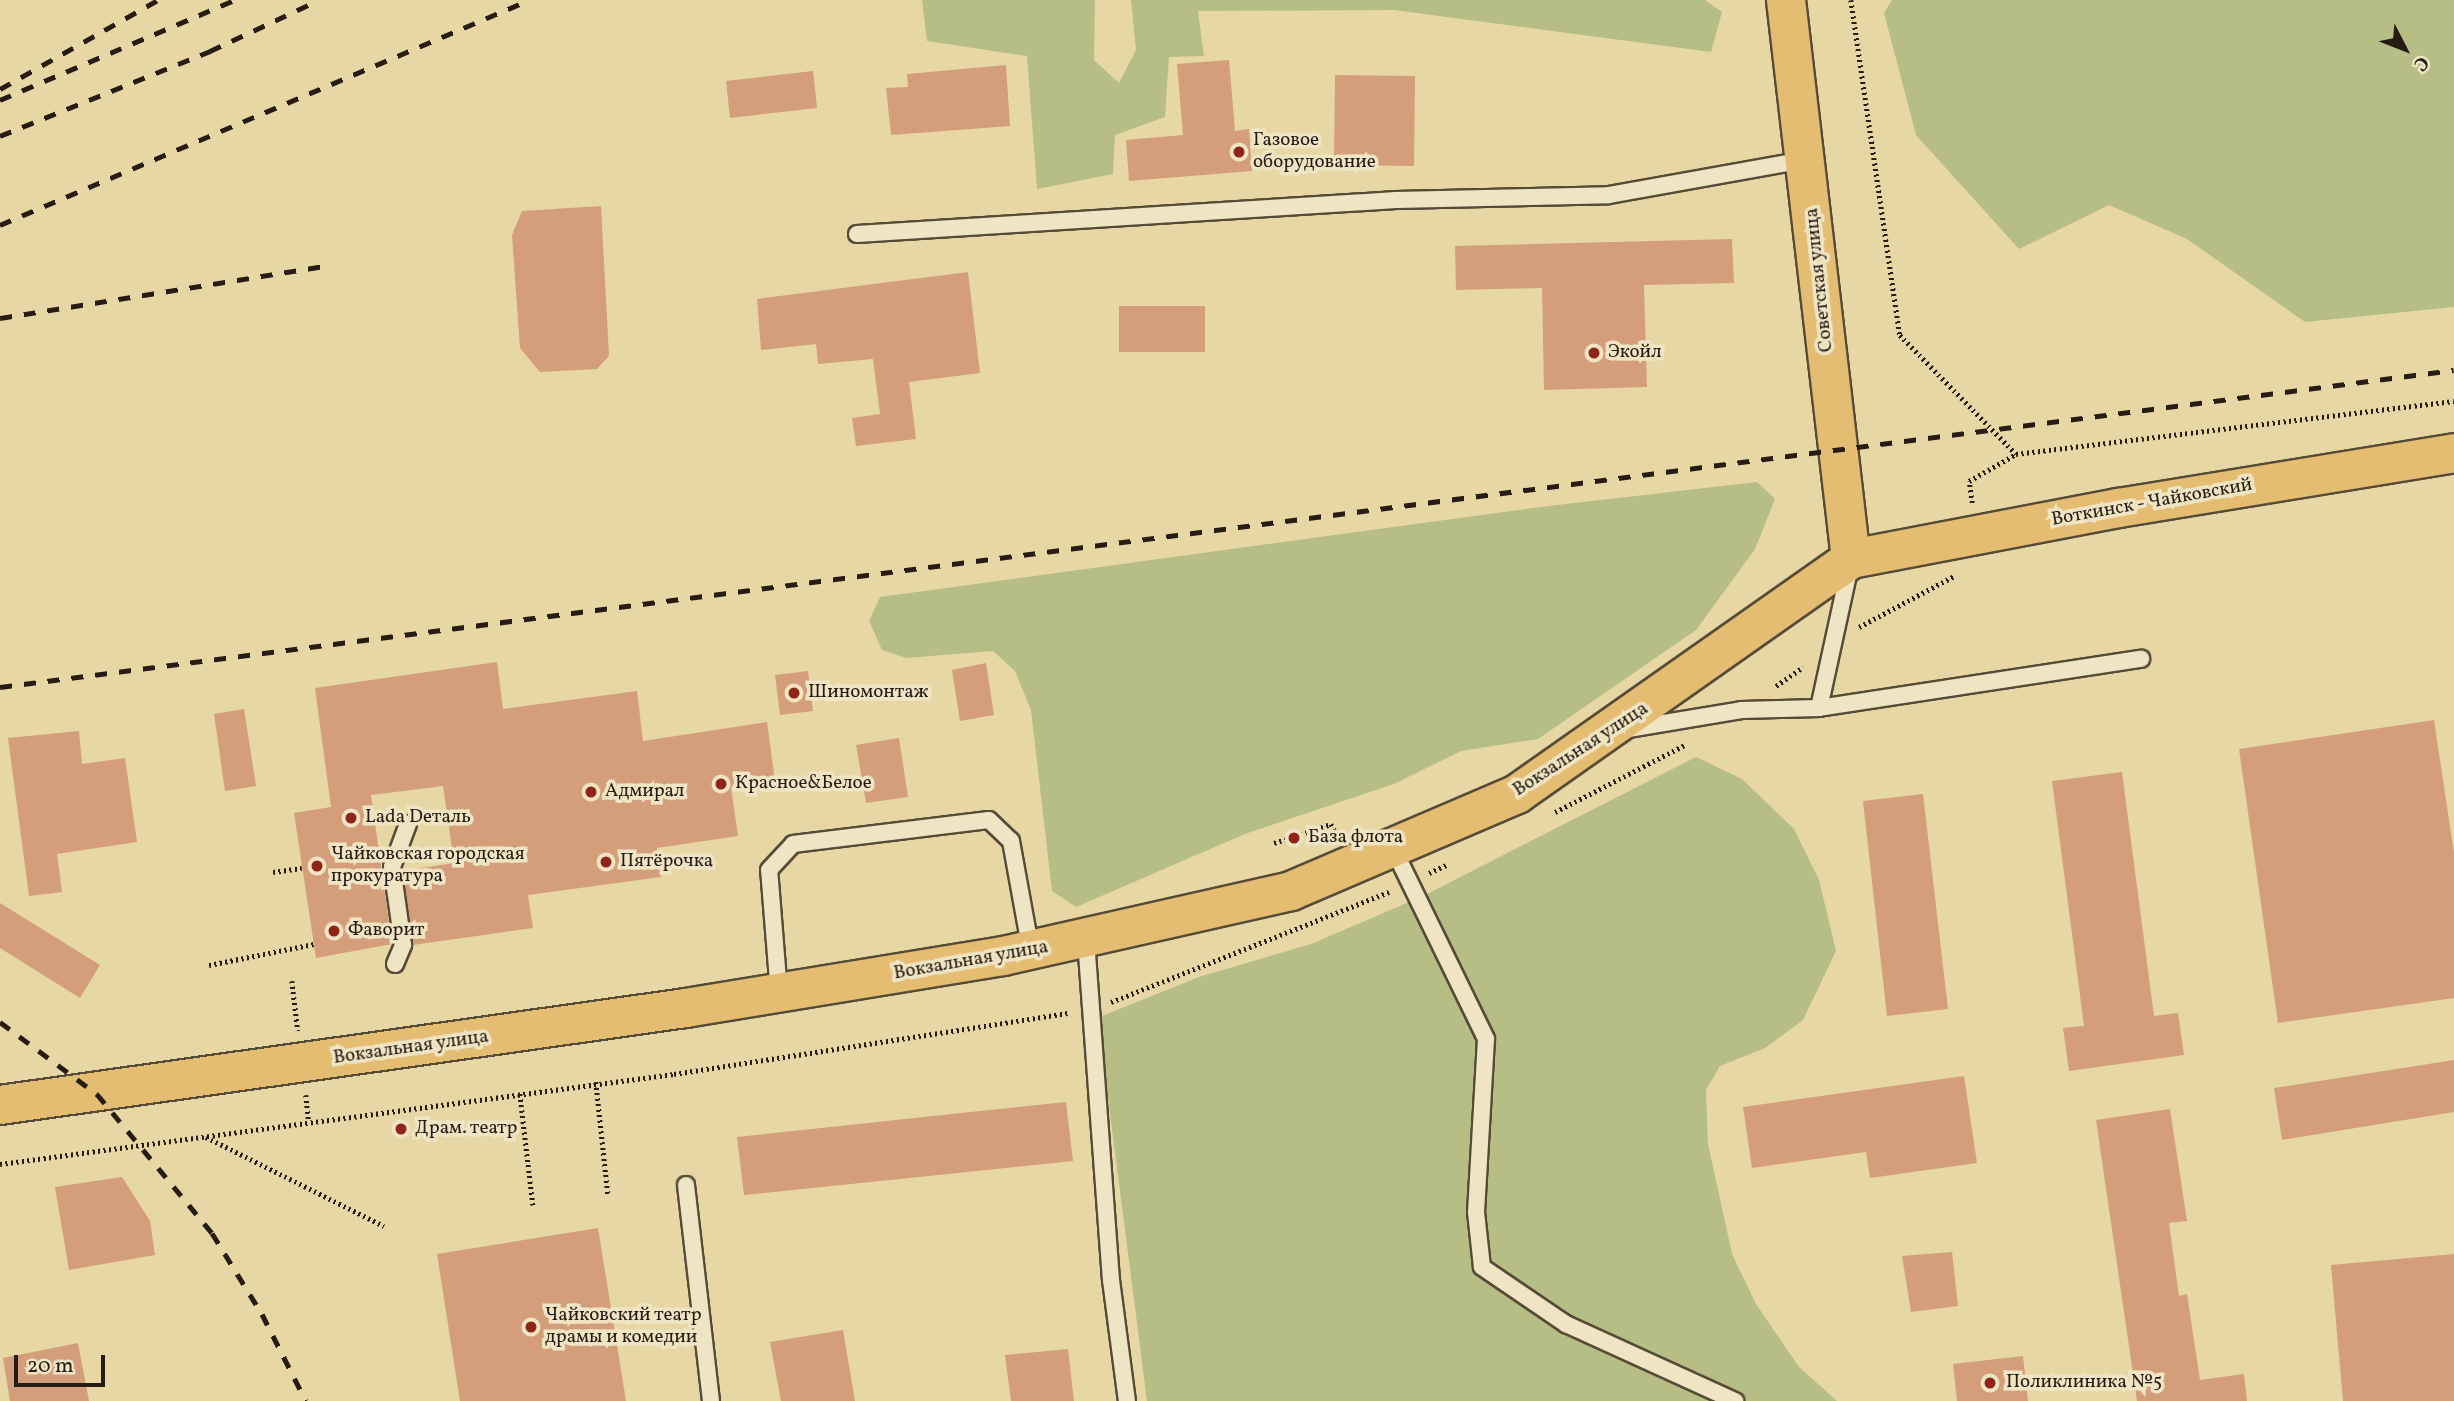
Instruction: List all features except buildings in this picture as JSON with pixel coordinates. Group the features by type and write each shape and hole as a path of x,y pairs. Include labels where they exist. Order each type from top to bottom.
{"main road":[{"name":"Советская улица","path":"1786,0 1807,159 1851,559"},
{"name":"Воткинск - Чайковский","path":"1851,559 2119,508 2454,453"},
{"name":"Вокзальная улица","path":"0,1105 779,993 1031,951 1291,891 1517,794 1612,732 1851,559"}],"lane":[{"path":"857,234 1396,200 1609,195 1807,159"},
{"path":"1819,708 1851,559"},
{"path":"1612,732 1741,710 1819,708 2141,659"},
{"path":"779,993 769,870 793,844 989,820 1011,841 1031,951"},
{"path":"395,964 403,945 392,867 408,824"},
{"path":"1393,848 1486,1039 1476,1212 1482,1267 1566,1324 1735,1401"},
{"path":"1086,940 1111,1280 1127,1401"},
{"path":"686,1185 711,1401"}],"path":[{"path":"1851,0 1900,335 2016,454 2454,401"},
{"path":"273,872 302,868"},
{"path":"209,965 314,944"},
{"path":"596,1082 608,1195"},
{"path":"520,1094 533,1205"},
{"path":"204,1136 384,1226"}],"green space":[{"path":"922,0 1095,0 1094,60 1119,83 1136,50 1131,0 1705,0 1722,12 1711,52 1394,10 1198,11 1204,56 1169,57 1165,117 1115,135 1113,174 1037,189 1027,56 927,41"},
{"path":"1892,0 2454,0 2454,307 2305,322 2187,239 2109,205 2019,249 1916,135 1884,13"},
{"path":"1757,482 1775,499 1755,549 1696,630 1538,739 1461,751 1394,784 1245,834 1076,907 1052,891 1031,710 1015,671 993,651 906,658 882,650 869,621 880,597 1540,507"},
{"path":"1696,757 1742,779 1794,829 1819,880 1836,951 1803,1020 1765,1048 1720,1066 1706,1090 1708,1144 1732,1254 1756,1304 1799,1367 1837,1401 1147,1401 1099,1028 1102,1016 1199,977 1311,944 1423,896"}],"railway":[{"path":"0,89 158,0"},
{"path":"0,100 235,0"},
{"path":"0,136 210,51 319,0"},
{"path":"0,225 529,0"},
{"path":"0,318 323,266"},
{"path":"0,687 2454,370"},
{"path":"0,1022 97,1094 212,1233 262,1314 306,1401"}],"place":[{"name":"Газовое оборудование","path":"1239,152"},
{"name":"Экойл","path":"1594,353"},
{"name":"Шиномонтаж","path":"794,693"},
{"name":"Красное&Белое","path":"721,784"},
{"name":"Адмирал","path":"591,792"},
{"name":"Lada Dеталь","path":"351,818"},
{"name":"База флота","path":"1294,838"},
{"name":"Пятёрочка","path":"606,862"},
{"name":"Чайковская городская прокуратура","path":"317,866"},
{"name":"Фаворит","path":"334,931"},
{"name":"Драм. театр","path":"401,1129"},
{"name":"Чайковский театр драмы и комедии","path":"531,1327"},
{"name":"Поликлиника №5","path":"1990,1383"}]}
